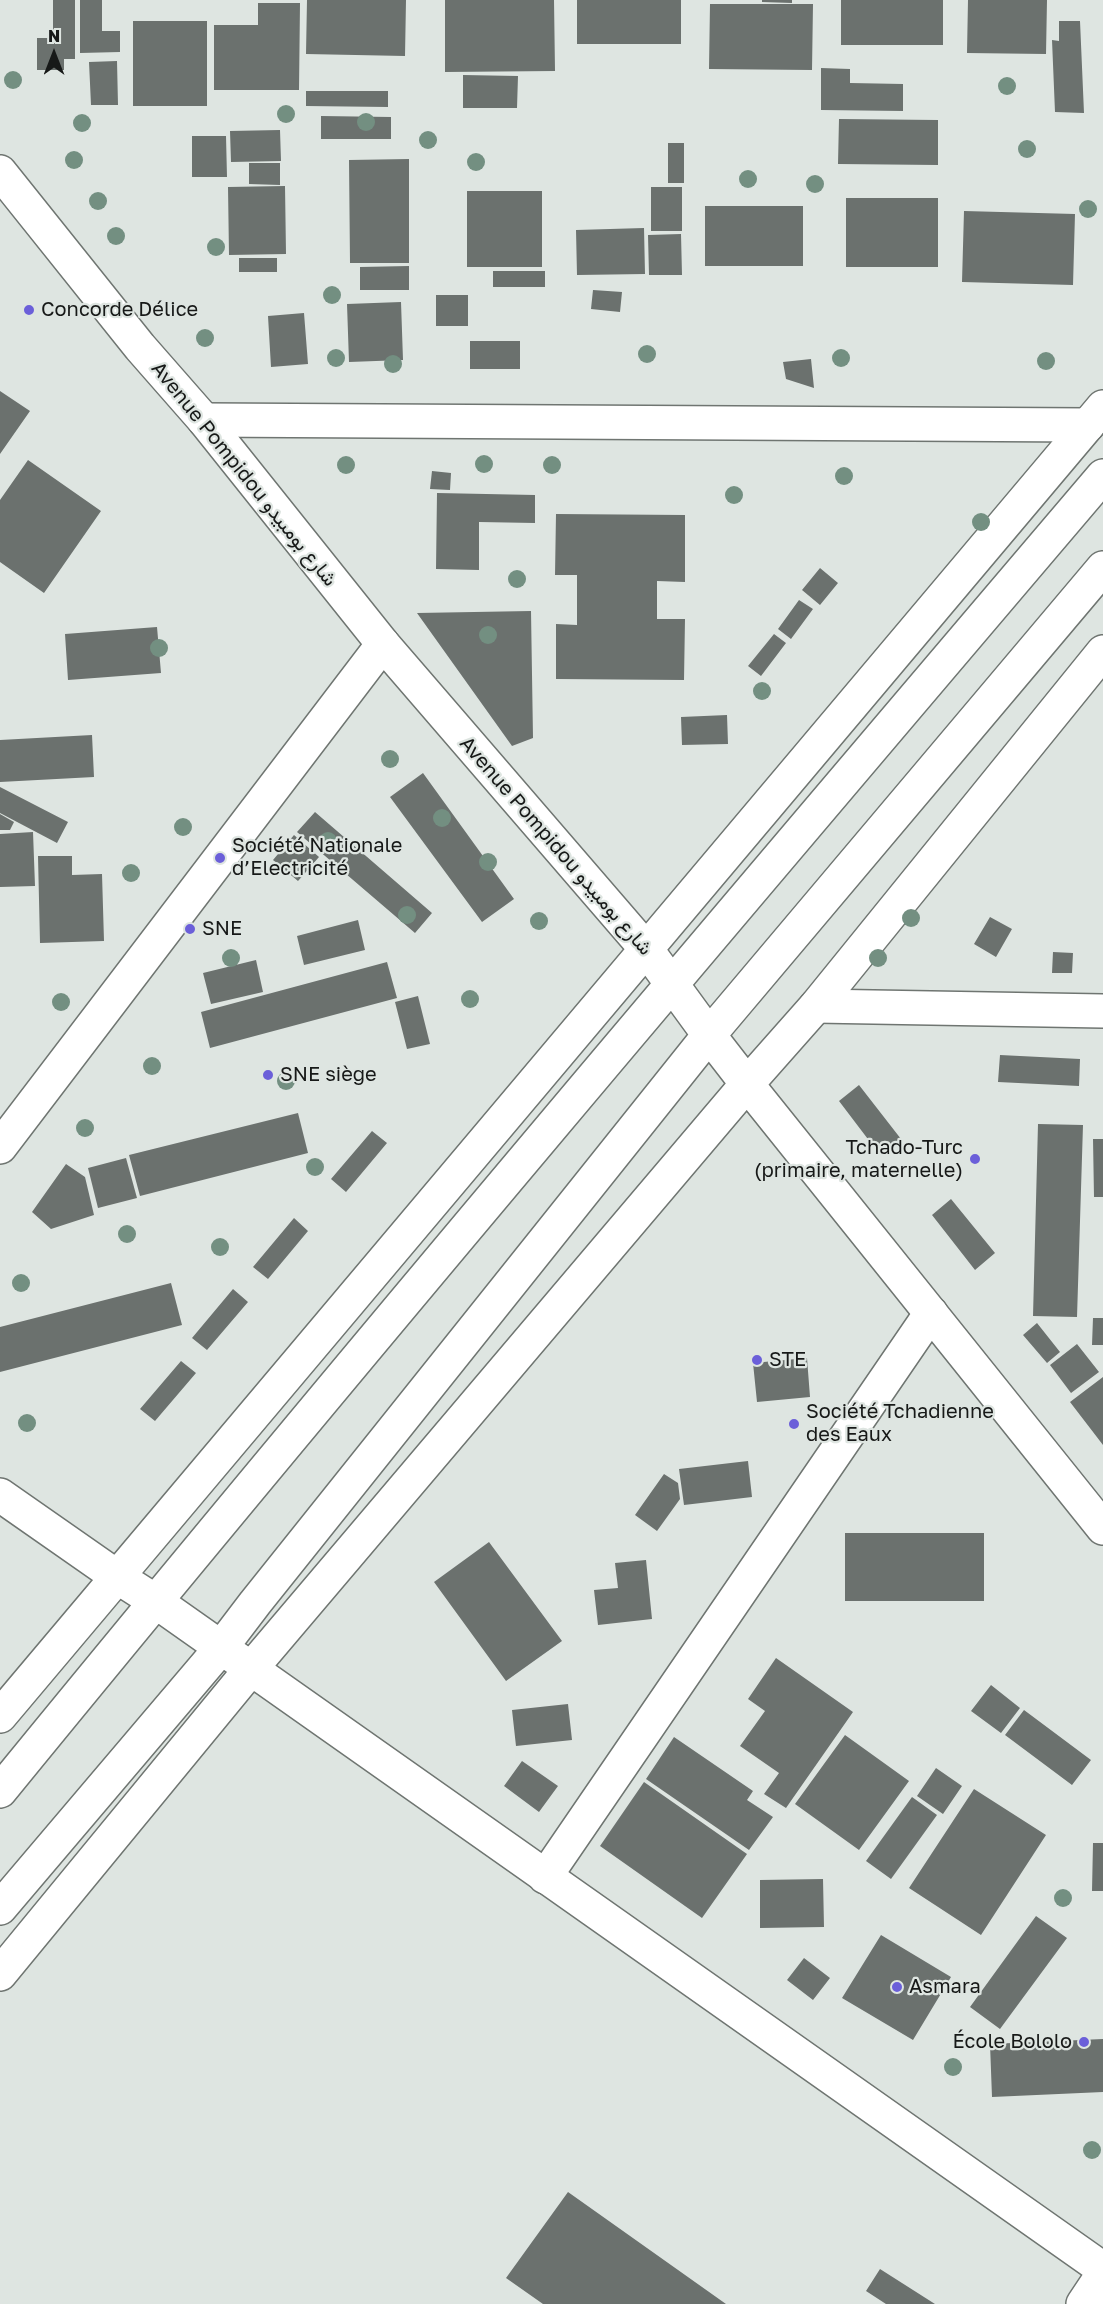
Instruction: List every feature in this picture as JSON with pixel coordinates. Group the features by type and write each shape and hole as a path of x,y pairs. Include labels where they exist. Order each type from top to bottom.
{"street":[{"name":"Avenue Pompidou شارع بومبيدو","path":"1,178 140,347 204,420 383,644 647,950 708,1035 1103,1528"},
{"path":"204,420 1095,416"},
{"path":"0,1716 1095,416"},
{"path":"0,1791 155,1601 671,984 1103,477"},
{"path":"0,1908 220,1648 708,1035 1103,568"},
{"path":"0,1147 383,644"},
{"path":"0,1974 250,1670 816,1005 1103,652"},
{"path":"816,1005 1103,1011"},
{"path":"545,1877 931,1313"},
{"path":"0,1495 155,1601 1103,2269"},
{"path":"1083,2304 1103,2274"}],"building":[{"path":"53,0 75,0 75,59 64,59 64,70 37,70 37,38 53,38"},
{"path":"80,0 102,0 102,31 120,31 120,52 80,53"},
{"path":"307,0 406,0 405,56 306,54"},
{"path":"445,0 554,0 555,71 445,72"},
{"path":"577,0 681,0 681,44 577,44"},
{"path":"762,0 792,0 792,3 762,2"},
{"path":"841,0 943,0 943,45 841,45"},
{"path":"968,0 1047,0 1046,54 967,53"},
{"path":"258,3 300,3 299,90 214,90 214,25 258,25"},
{"path":"710,4 813,4 812,70 709,69"},
{"path":"133,21 207,21 207,106 133,106"},
{"path":"1059,21 1080,21 1084,113 1055,112 1052,40 1059,41"},
{"path":"117,61 118,105 91,105 89,62"},
{"path":"821,68 850,69 850,83 903,84 903,111 821,110"},
{"path":"463,75 518,76 517,108 463,108"},
{"path":"306,91 388,91 388,107 306,106"},
{"path":"321,116 391,117 391,139 321,139"},
{"path":"839,119 938,120 938,165 838,164"},
{"path":"280,130 281,161 231,162 230,131"},
{"path":"192,136 226,136 227,177 192,177"},
{"path":"668,143 684,143 684,183 668,183"},
{"path":"409,159 409,263 350,263 349,160"},
{"path":"249,163 280,163 280,185 249,184"},
{"path":"285,186 286,254 229,255 228,187"},
{"path":"651,187 682,187 682,231 651,231"},
{"path":"467,191 542,191 542,267 467,267"},
{"path":"846,198 938,198 938,267 846,267"},
{"path":"705,206 803,206 803,266 705,266"},
{"path":"964,211 1075,214 1073,285 962,282"},
{"path":"644,228 645,274 577,275 576,230"},
{"path":"681,234 682,275 649,275 648,235"},
{"path":"239,258 277,258 277,272 239,272"},
{"path":"409,266 409,290 360,290 360,267"},
{"path":"493,271 545,271 545,287 493,287"},
{"path":"593,290 622,292 620,312 591,309"},
{"path":"436,295 468,295 468,326 436,326"},
{"path":"401,302 403,360 349,362 347,304"},
{"path":"304,313 308,364 271,367 268,316"},
{"path":"470,341 520,341 520,369 470,369"},
{"path":"811,359 814,388 786,379 783,362"},
{"path":"0,391 30,411 0,454"},
{"path":"28,460 101,511 44,593 0,562 0,500"},
{"path":"432,471 451,473 450,490 430,489"},
{"path":"437,493 535,495 535,523 479,522 479,570 436,569"},
{"path":"556,514 685,515 685,582 657,581 657,619 685,619 684,680 556,679 556,624 577,625 577,575 555,575"},
{"path":"820,568 838,583 820,605 802,590"},
{"path":"799,600 813,609 791,639 778,629"},
{"path":"531,611 533,738 512,746 417,613"},
{"path":"157,627 161,673 68,680 65,634"},
{"path":"774,634 786,643 761,676 748,666"},
{"path":"727,715 728,744 682,745 681,717"},
{"path":"92,735 94,777 0,782 0,740"},
{"path":"423,773 514,899 482,922 390,797"},
{"path":"0,787 68,822 57,843 0,813"},
{"path":"315,812 432,913 415,933 297,832"},
{"path":"0,814 14,822 10,830 0,830"},
{"path":"33,832 35,886 0,887 0,834"},
{"path":"294,835 319,857 298,881 273,860"},
{"path":"38,856 72,856 72,875 102,874 104,941 40,943"},
{"path":"990,917 1012,929 996,957 974,944"},
{"path":"358,920 365,950 304,965 297,936"},
{"path":"1053,952 1073,953 1072,973 1052,973"},
{"path":"256,960 263,992 211,1004 203,973"},
{"path":"387,962 397,998 210,1048 201,1012"},
{"path":"418,996 430,1044 407,1049 395,1002"},
{"path":"1000,1055 1080,1059 1079,1086 998,1082"},
{"path":"859,1085 901,1139 880,1155 839,1101"},
{"path":"298,1113 308,1153 140,1196 129,1155"},
{"path":"1038,1124 1083,1125 1077,1317 1033,1316"},
{"path":"372,1131 387,1143 346,1192 331,1179"},
{"path":"1093,1139 1103,1139 1103,1197 1094,1197"},
{"path":"126,1158 137,1198 98,1208 88,1168"},
{"path":"66,1164 85,1177 94,1215 51,1229 32,1212"},
{"path":"951,1199 995,1253 975,1270 932,1215"},
{"path":"294,1218 308,1231 268,1279 253,1267"},
{"path":"171,1283 182,1325 0,1372 0,1327"},
{"path":"233,1289 248,1302 207,1350 192,1338"},
{"path":"1093,1318 1103,1318 1103,1345 1092,1345"},
{"path":"1037,1323 1060,1352 1047,1363 1023,1335"},
{"path":"1077,1344 1099,1372 1071,1393 1050,1365"},
{"path":"807,1358 810,1397 757,1402 753,1363"},
{"path":"181,1361 196,1373 155,1421 140,1409"},
{"path":"1103,1377 1103,1445 1070,1402"},
{"path":"748,1461 752,1497 684,1505 679,1469"},
{"path":"664,1474 678,1483 680,1499 657,1531 635,1515"},
{"path":"845,1533 984,1533 984,1601 845,1601"},
{"path":"489,1542 562,1641 506,1681 434,1582"},
{"path":"646,1560 652,1619 598,1625 594,1590 618,1588 615,1563"},
{"path":"776,1658 853,1712 786,1808 764,1794 779,1773 740,1746 765,1711 748,1699"},
{"path":"991,1685 1020,1708 1001,1733 971,1711"},
{"path":"568,1704 572,1740 516,1746 512,1710"},
{"path":"1024,1710 1091,1760 1072,1785 1005,1735"},
{"path":"845,1735 909,1781 859,1850 795,1804"},
{"path":"674,1737 753,1791 747,1800 773,1817 749,1850 646,1779"},
{"path":"522,1761 558,1786 539,1812 504,1786"},
{"path":"936,1768 962,1786 943,1814 917,1796"},
{"path":"644,1782 747,1854 702,1918 600,1846"},
{"path":"974,1789 1046,1835 981,1935 909,1888"},
{"path":"912,1797 937,1815 891,1879 866,1861"},
{"path":"1093,1843 1103,1843 1103,1891 1092,1891"},
{"path":"823,1879 824,1927 760,1928 760,1880"},
{"path":"1036,1916 1067,1938 1000,2029 970,2007"},
{"name":"Asmara","path":"881,1935 951,1977 913,2040 842,1998"},
{"path":"804,1958 830,1978 813,2000 787,1980"},
{"path":"1103,2039 1103,2092 992,2097 990,2044"},
{"path":"568,2192 726,2304 543,2304 506,2278"},
{"path":"880,2269 935,2304 886,2304 866,2291"}],"place":[{"name":"Concorde Délice","path":"29,310"},
{"name":"Société Nationale d’Electricité","path":"220,858"},
{"name":"SNE","path":"190,929"},
{"name":"SNE siège","path":"268,1075"},
{"name":"Tchado-Turc (primaire, maternelle)","path":"975,1159"},
{"name":"STE","path":"757,1360"},
{"name":"Société Tchadienne des Eaux","path":"794,1424"},
{"name":"Asmara","path":"897,1987"},
{"name":"École Bololo","path":"1084,2042"}]}
